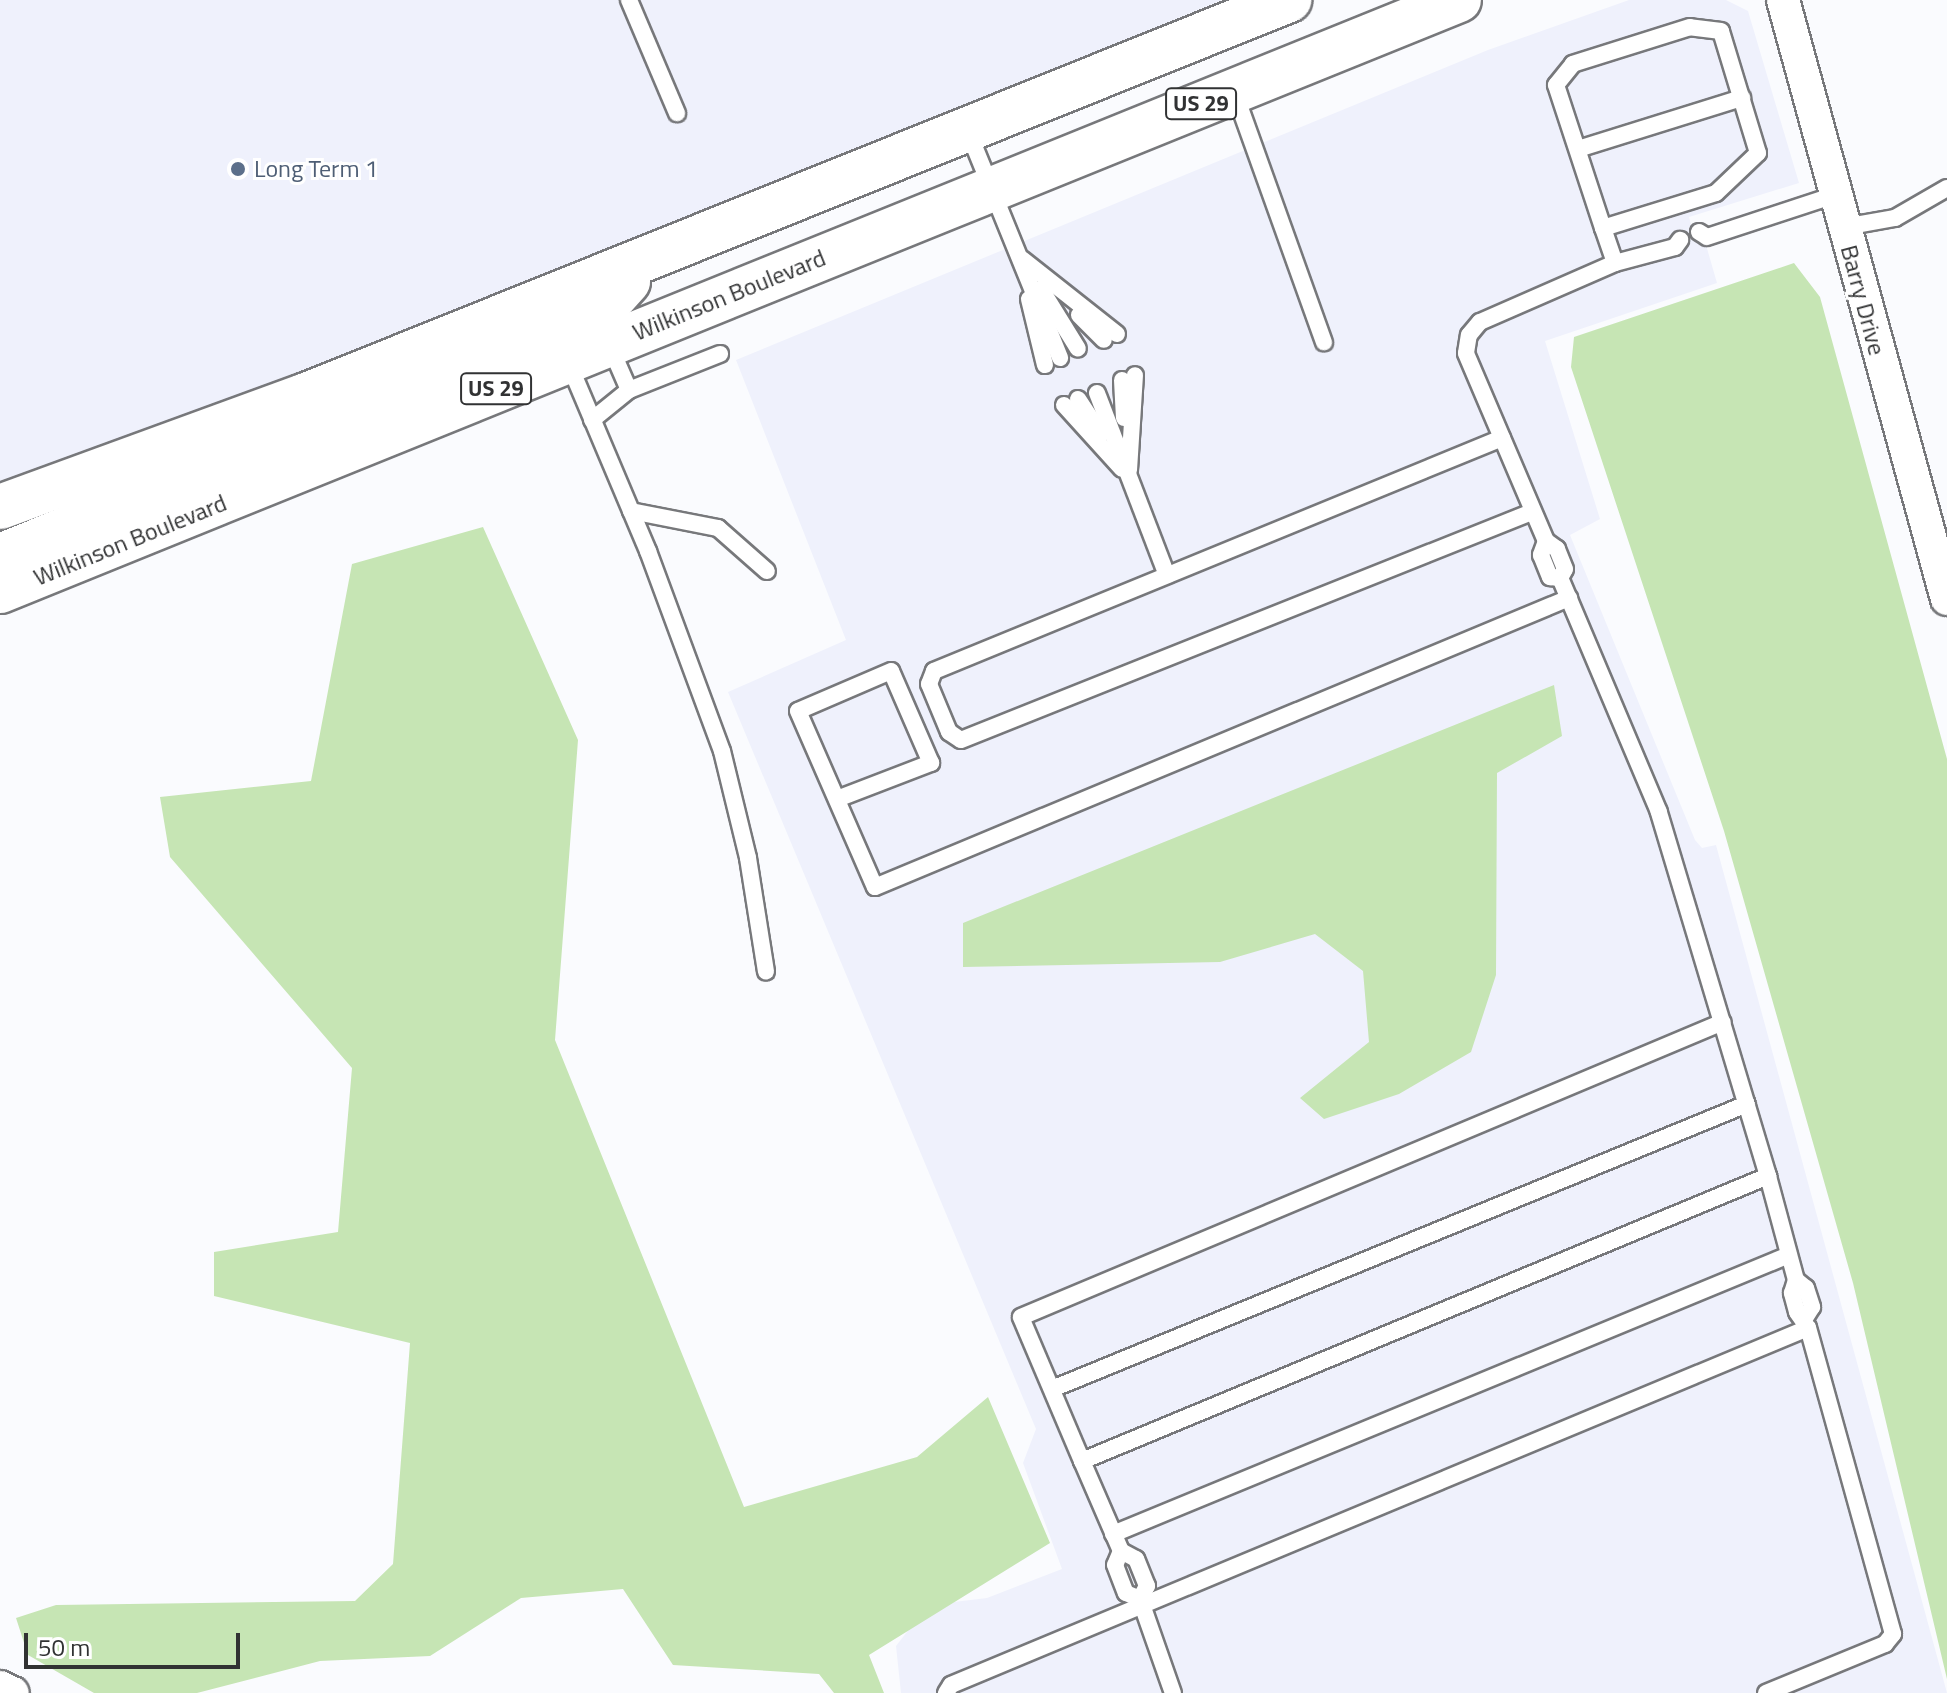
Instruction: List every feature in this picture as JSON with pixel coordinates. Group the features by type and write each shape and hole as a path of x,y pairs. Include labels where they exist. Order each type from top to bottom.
{"main road":[{"name":"US 29","path":"0,507 304,396 1289,0"},
{"name":"Wilkinson Boulevard","path":"0,591 1459,0"},
{"path":"0,556 568,326 608,304 635,265"}],"street":[{"name":"Barry Drive","path":"1783,0 1947,599"},
{"path":"0,1687 13,1693"}],"lane":[{"path":"629,0 677,113"},
{"path":"1603,228 1716,193 1758,153 1721,31 1690,27 1573,64 1556,85 1578,149 1603,228 1615,263"},
{"path":"1234,91 1324,342"},
{"path":"1578,149 1742,98"},
{"path":"968,131 1021,258 1052,361"},
{"path":"1844,227 1895,218 1947,188"},
{"path":"1703,238 1835,195"},
{"path":"1680,247 1615,263 1480,322 1469,335 1466,353 1532,512 1546,541 1561,559 1565,569 1560,578 1659,812 1768,1176 1796,1280 1794,1302 1807,1323 1893,1634 1885,1644 1766,1693"},
{"path":"1021,258 1110,337"},
{"path":"1021,258 1078,349"},
{"path":"609,344 629,390"},
{"path":"592,420 629,390 720,354"},
{"path":"568,360 631,511 722,751 748,858 766,972"},
{"path":"1128,377 1129,476"},
{"path":"1097,393 1167,575"},
{"path":"1071,402 1129,476"},
{"path":"1502,438 934,671 929,684 949,732 961,740 1532,512"},
{"path":"631,511 718,528 767,571"},
{"path":"837,799 931,763 891,671 798,711 875,887 1569,598"},
{"path":"1173,1693 1142,1604 1147,1586 1136,1559 1121,1551 1113,1534 1021,1317 1723,1022"},
{"path":"1052,1389 1747,1104"},
{"path":"1082,1461 1768,1176"},
{"path":"1113,1534 1789,1255"},
{"path":"946,1693 951,1685 1807,1323"}],"shaded area":[{"name":"Long Term 1","path":"0,0 1222,0 521,289 0,496"},
{"path":"1629,0 1726,0 1748,11 1799,183 1689,217 1695,240 1704,238 1717,283 1545,341 1600,519 1570,535 1695,840 1702,848 1716,845 1947,1693 901,1693 896,1646 910,1628 954,1602 987,1598 1062,1569 1023,1463 1036,1429 728,692 846,640 736,360 1488,50"}],"green space":[{"path":"1794,263 1820,297 1947,759 1947,1679 1853,1283 1724,831 1571,367 1574,337"},
{"path":"483,527 578,740 555,1040 744,1507 917,1457 988,1397 1050,1543 869,1655 884,1693 834,1693 819,1674 673,1665 623,1589 521,1598 430,1656 320,1661 197,1693 94,1693 28,1655 16,1618 56,1605 355,1601 393,1564 410,1343 214,1296 214,1252 338,1232 352,1068 170,857 160,797 311,781 352,564"},
{"path":"1554,685 1562,736 1497,773 1496,975 1471,1052 1399,1094 1324,1119 1300,1098 1369,1042 1363,971 1315,934 1220,962 963,967 963,923"}],"place":[{"name":"Long Term 1","path":"238,169"}]}
